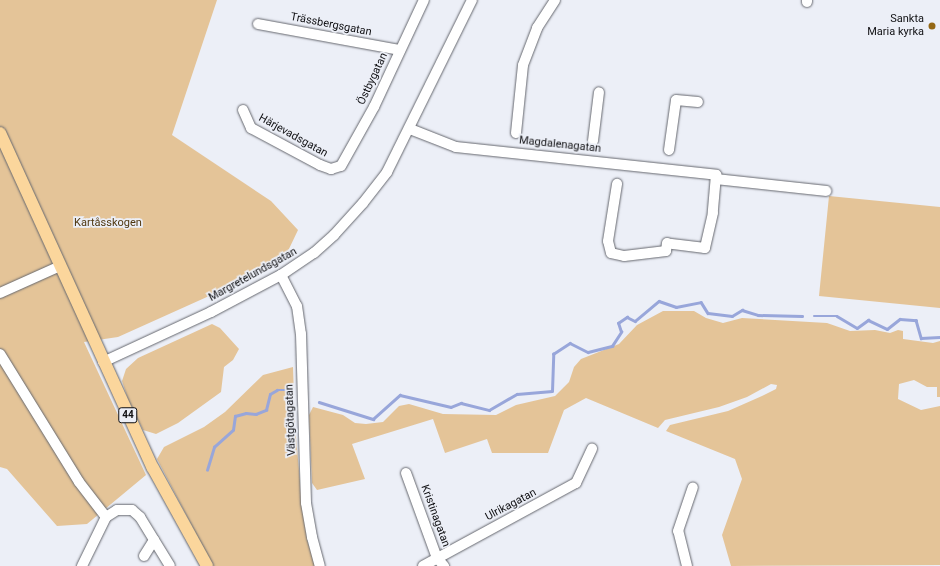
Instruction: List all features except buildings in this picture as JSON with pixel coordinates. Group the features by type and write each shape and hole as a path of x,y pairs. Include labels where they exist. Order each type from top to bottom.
{"main road":[{"name":"44","path":"0,133 103,362 153,468 207,566"}],"street":[{"name":"Östbygatan","path":"341,166 374,107 424,0"},
{"name":"Margretelundsgatan","path":"103,362 212,312 282,275 314,253 363,203 387,172 410,129 472,0"},
{"path":"516,133 523,65 537,28 555,0"},
{"name":"Trässbergsgatan","path":"258,24 400,50"},
{"path":"593,141 599,92"},
{"path":"669,150 676,100 698,102"},
{"name":"Härjevadsgatan","path":"243,110 251,128 320,165 332,169 341,166"},
{"name":"Magdalenagatan","path":"410,129 456,147 826,191"},
{"path":"617,184 608,241 611,253 624,256 666,251 667,243 705,248 713,213 713,177"},
{"path":"0,293 60,266"},
{"name":"Västgötagatan","path":"282,275 297,306 301,334 306,503 312,537 320,566"},
{"path":"0,354 79,482 106,517"},
{"name":"Ulrikagatan","path":"423,566 576,483 592,449"},
{"name":"Kristinagatan","path":"406,473 438,558 444,566"},
{"path":"687,566 678,531 693,487"},
{"path":"82,566 106,517 117,510 132,510 140,517 170,566"},
{"path":"144,556 154,540"}],"green space":[{"name":"Kartåsskogen","path":"0,0 217,0 172,135 271,201 298,230 288,251 238,283 118,337 84,342 146,475 87,524 57,526 7,469 0,467"},
{"path":"829,196 940,207 940,308 819,296"},
{"path":"663,311 694,311 706,318 723,323 742,318 827,323 850,331 875,330 890,333 898,330 903,331 903,339 933,343 940,341 940,397 937,397 937,387 927,387 914,380 899,384 898,399 921,410 940,406 940,565 731,566 722,535 742,479 735,459 666,431 670,425 728,411 762,396 776,389 777,385 771,384 747,397 719,407 665,420 658,428 586,398 564,410 548,453 492,453 487,439 445,453 433,419 352,444 365,479 317,490 312,483 309,415 313,407 343,415 355,423 366,424 383,422 399,406 409,404 443,414 496,415 516,405 555,396 569,382 574,367 581,359 619,344 637,325"},
{"path":"212,324 220,328 239,349 233,360 224,367 221,392 178,423 156,434 143,430 128,399 122,381 126,369 138,358"},
{"path":"293,367 295,426 302,504 307,539 315,566 213,566 157,459 164,447 204,427 225,412 263,375"}],"waterway":[{"path":"319,402 373,419 400,395 451,407 461,403 489,410 517,394 552,391 553,354 570,343 588,352 612,346 621,332 618,323 627,317 635,321 659,301 676,307 701,302 708,313 732,316 742,310 758,315 802,316"},
{"path":"814,316 837,316 857,328 868,320 887,329 900,319 916,320 921,338 940,337"},
{"path":"207,470 214,447 233,430 235,416 246,413 256,414 266,410 270,394 277,390 285,390"}],"place":[{"name":"Sankta Maria kyrka","path":"932,26"}]}
